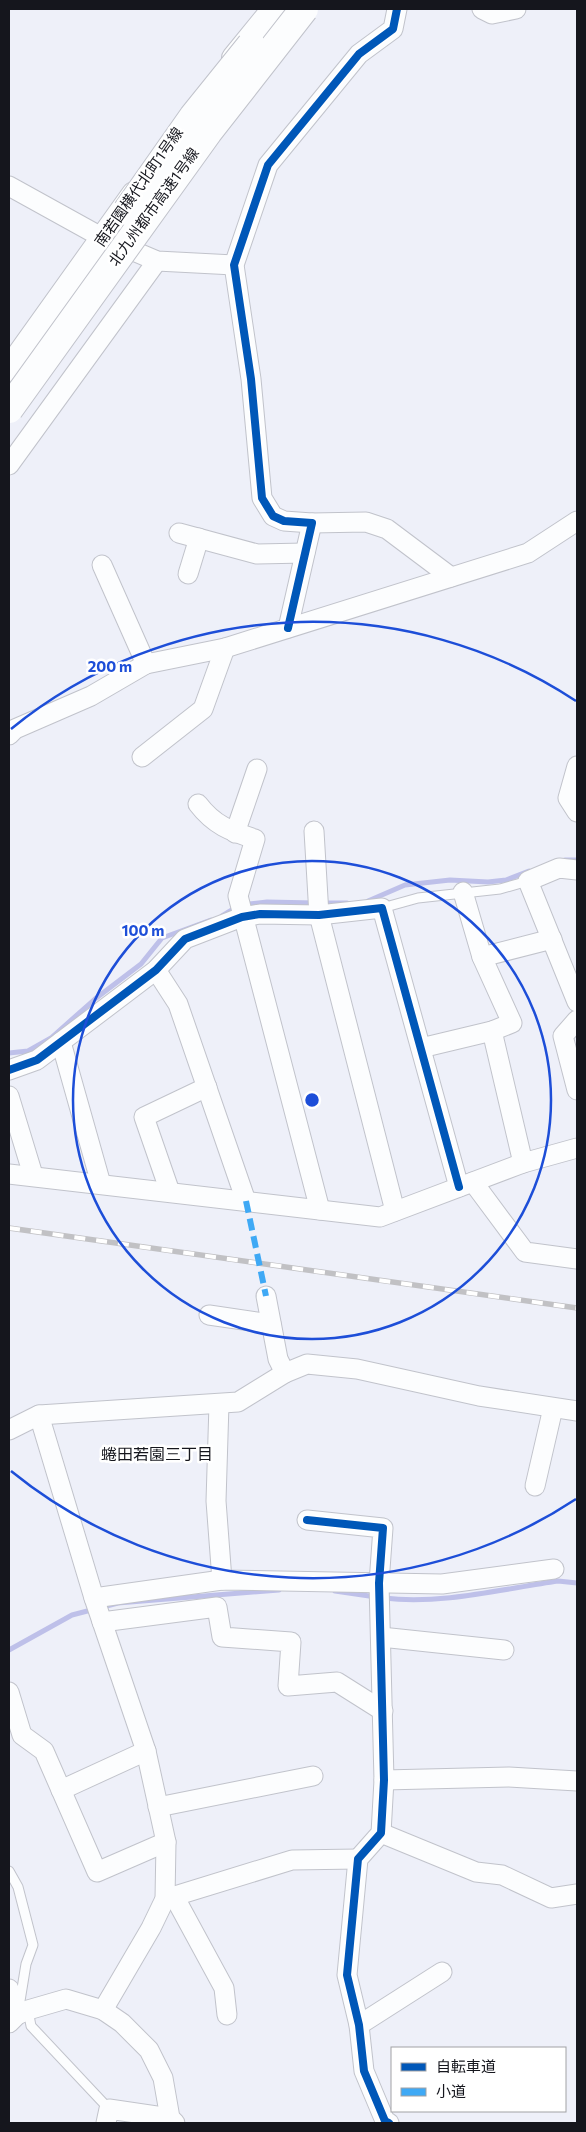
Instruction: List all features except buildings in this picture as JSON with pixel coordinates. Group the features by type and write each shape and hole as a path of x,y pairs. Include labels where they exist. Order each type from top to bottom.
{"highway":[{"name":"北九州都市高速1号線","path":"9,377 193,117 281,9"},
{"name":"北九州都市高速1号線","path":"9,409 208,132 304,9"}],"street":[{"name":"南若園横代北町1号線","path":"9,369 190,114 274,9"},
{"name":"南若園横代北町1号線","path":"9,415 127,249 310,9"},
{"path":"397,9 393,29 359,54 268,165 234,265 251,379 262,498 273,516 284,521 312,523 366,522 386,529 451,577"},
{"path":"482,9 492,14 516,9"},
{"path":"9,186 103,238 157,261 234,265"},
{"path":"9,465 157,261"},
{"path":"9,735 15,728 91,696 146,664 225,648 528,553 577,520"},
{"path":"288,628 312,523"},
{"path":"179,533 256,554 305,553"},
{"path":"188,574 199,538"},
{"path":"102,565 146,664"},
{"path":"142,757 203,709 225,648"},
{"path":"577,766 568,798 577,812"},
{"path":"235,833 257,769"},
{"path":"198,804 209,819 235,833 254,839 240,907 320,1210"},
{"path":"314,831 319,906 395,1211"},
{"path":"577,870 559,868 528,880 577,1002"},
{"path":"421,1048 492,1032 512,1023 482,957 463,892"},
{"path":"9,1070 37,1060 156,970 185,939 240,907 260,914 319,906 382,908 421,1048 466,1184 525,1252 577,1259"},
{"path":"482,957 552,939"},
{"path":"156,970 178,1004 246,1201"},
{"path":"577,1020 563,1036 577,1090"},
{"path":"492,1032 523,1163"},
{"path":"61,1042 101,1184"},
{"path":"170,1192 144,1117 207,1087"},
{"path":"9,1096 33,1175"},
{"path":"9,1174 33,1175 380,1217 523,1163 577,1148"},
{"path":"266,1296 278,1359 285,1372"},
{"path":"208,1315 271,1324"},
{"path":"9,1430 39,1415 238,1402 285,1372 307,1364 358,1369 479,1396 577,1411"},
{"path":"220,1404 216,1501 222,1580"},
{"path":"535,1486 553,1408"},
{"path":"39,1415 94,1598 146,1751 166,1842 170,1897 224,1988 227,2015"},
{"path":"307,1520 382,1528 379,1583 384,1780 381,1833 358,1859 347,1975 359,2026 364,2071 385,2121 389,2123"},
{"path":"94,1598 222,1580 442,1584 554,1568"},
{"path":"102,1622 217,1607 222,1637 291,1642 288,1686 337,1682 382,1711"},
{"path":"381,1637 504,1650"},
{"path":"9,1692 22,1735 44,1751 97,1872 166,1842"},
{"path":"61,1790 146,1751"},
{"path":"158,1808 313,1776"},
{"path":"384,1780 509,1777 577,1781"},
{"path":"381,1833 476,1872 502,1876 551,1898 577,1894"},
{"path":"103,2010 170,1897 292,1860 358,1859"},
{"path":"359,2026 442,1972"},
{"path":"9,1989 18,2016 66,1999 103,2010 122,2023 149,2050 163,2078 173,2121 107,2116"}],"lane":[{"path":"382,908 418,898 500,889 528,880"},
{"path":"9,1870 18,1887 33,1945 26,1964 18,2016 31,2026 107,2116"}],"waterway":[{"path":"565,860 577,860"},
{"path":"368,901 405,885 450,880 488,882 506,880 529,871"},
{"path":"222,916 240,905 267,902 315,903"},
{"path":"323,903 347,903"},
{"path":"9,1053 28,1051 51,1038 95,999 141,964 162,938 211,920"},
{"path":"384,1598 406,1600 449,1598 558,1581 577,1583"},
{"path":"9,1650 72,1615 118,1603 279,1590"},
{"path":"335,1591 376,1597"}],"railway":[{"path":"9,1228 577,1308"}],"marked path":[{"path":"246,1201 266,1296"}],"cycle path":[{"path":"288,628 312,523 284,521 273,516 262,498 251,379 234,265 268,165 359,54 393,29 397,9"},
{"path":"9,1070 37,1060 156,970 185,939 242,917 260,914 319,915 382,908 459,1187"},
{"path":"307,1520 383,1528 379,1583 384,1780 381,1833 358,1859 347,1975 359,2025 364,2071 385,2121 389,2123"}],"district":[{"name":"蜷田若園三丁目","path":"157,1454"}]}
